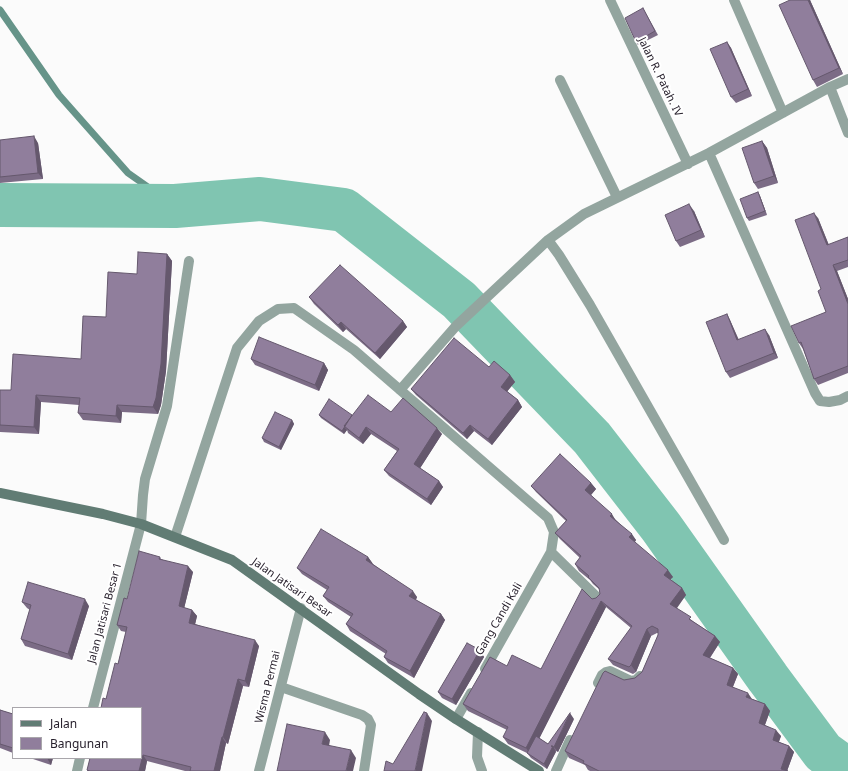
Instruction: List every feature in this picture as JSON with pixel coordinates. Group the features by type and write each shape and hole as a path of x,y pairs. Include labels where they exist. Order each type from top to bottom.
{"street":[{"name":"Jalan R. Patah. IV","path":"610,0 688,164"},
{"path":"734,0 782,113"},
{"path":"400,390 456,326 548,240 584,214 688,164 830,87 848,79"},
{"path":"560,80 617,197"},
{"path":"830,87 848,133"},
{"path":"709,153 815,393 820,401 829,402 840,400 848,396"},
{"path":"548,240 590,305 724,540"},
{"name":"Jalan Jatisari Besar 1","path":"93,707 141,524 145,479 167,406 189,261"},
{"path":"175,537 237,348 259,320 278,309 294,308 354,350 548,518 554,532 551,552 599,599"},
{"name":"Jalan Jatisari Besar","path":"0,493 103,514 141,524 232,560 456,719 540,771"},
{"name":"Gang Candi Kali","path":"456,719 551,552"},
{"name":"Wisma Permai","path":"259,771 300,608"},
{"path":"595,689 602,675 606,672 610,671 631,681 636,680 641,676 644,668"},
{"path":"281,687 362,715 368,719 371,725 364,771"},
{"path":"556,771 575,730"},
{"path":"478,732 477,757 482,771"},
{"path":"77,771 80,759"}],"building":[{"path":"790,0 808,0 839,68 813,80 779,5"},
{"path":"643,8 655,31 636,42 625,18"},
{"path":"727,42 748,89 731,97 710,49"},
{"path":"34,136 38,173 0,177 0,140"},
{"path":"762,141 774,176 754,183 742,148"},
{"path":"758,192 765,211 747,218 740,199"},
{"path":"689,204 701,230 676,241 665,215"},
{"path":"814,213 827,245 848,237 848,260 833,265 848,304 848,366 814,379 801,342 799,343 791,326 826,312 818,291 821,289 795,220"},
{"path":"138,252 167,254 161,364 156,398 153,407 117,405 116,416 78,413 80,398 36,395 34,427 0,425 0,390 11,390 13,354 81,359 83,316 106,317 108,272 137,274"},
{"path":"340,265 403,321 375,353 341,322 338,325 309,297"},
{"path":"727,314 737,340 765,329 774,353 726,372 706,322"},
{"path":"259,337 324,363 315,385 251,359"},
{"path":"454,338 489,367 494,361 510,375 501,387 518,400 488,439 470,425 463,433 411,389"},
{"path":"368,395 391,412 403,398 437,428 414,464 439,481 427,499 384,470 399,449 366,427 359,438 344,426"},
{"path":"329,399 352,415 342,431 319,415"},
{"path":"275,412 292,420 279,447 262,438"},
{"path":"560,454 591,483 585,490 612,514 610,516 632,534 629,537 668,570 664,575 682,588 670,604 691,617 689,619 715,636 703,655 733,668 727,685 748,693 746,697 765,704 759,723 776,730 773,740 789,746 781,769 788,771 599,771 583,763 584,761 565,751 603,673 605,671 624,680 635,678 642,672 658,635 658,629 652,626 647,629 629,667 608,659 632,626 601,601 526,748 503,737 508,727 463,704 490,657 507,666 512,655 541,669 582,589 592,599 596,598 600,594 599,588 588,577 589,576 575,564 581,556 555,533 567,520 531,486"},
{"path":"321,529 368,557 366,560 413,591 409,596 441,614 410,671 384,657 387,651 346,624 353,614 323,596 329,587 297,568"},
{"path":"139,551 160,557 159,559 188,566 179,606 192,610 189,623 255,640 245,681 238,679 214,771 190,771 191,767 143,755 142,759 142,707 101,707 103,698 106,699 115,663 118,664 127,627 117,625 124,598 127,599"},
{"path":"28,582 85,599 68,654 21,639 31,605 22,602"},
{"path":"467,643 480,650 452,699 438,692"},
{"path":"0,710 12,714 12,748 0,744"},
{"path":"424,712 427,713 415,771 384,771 386,761 393,764"},
{"path":"570,713 554,747 544,764 527,753 536,736 548,744"},
{"path":"287,724 325,732 322,744 351,750 346,771 277,771"},
{"path":"90,759 142,759 139,771 87,770"}],"waterway":[{"path":"0,10 59,95 128,173 175,206"},
{"path":"0,205 175,206 260,199 344,210 459,300 592,438 661,527 768,678 823,752 848,770"}]}
